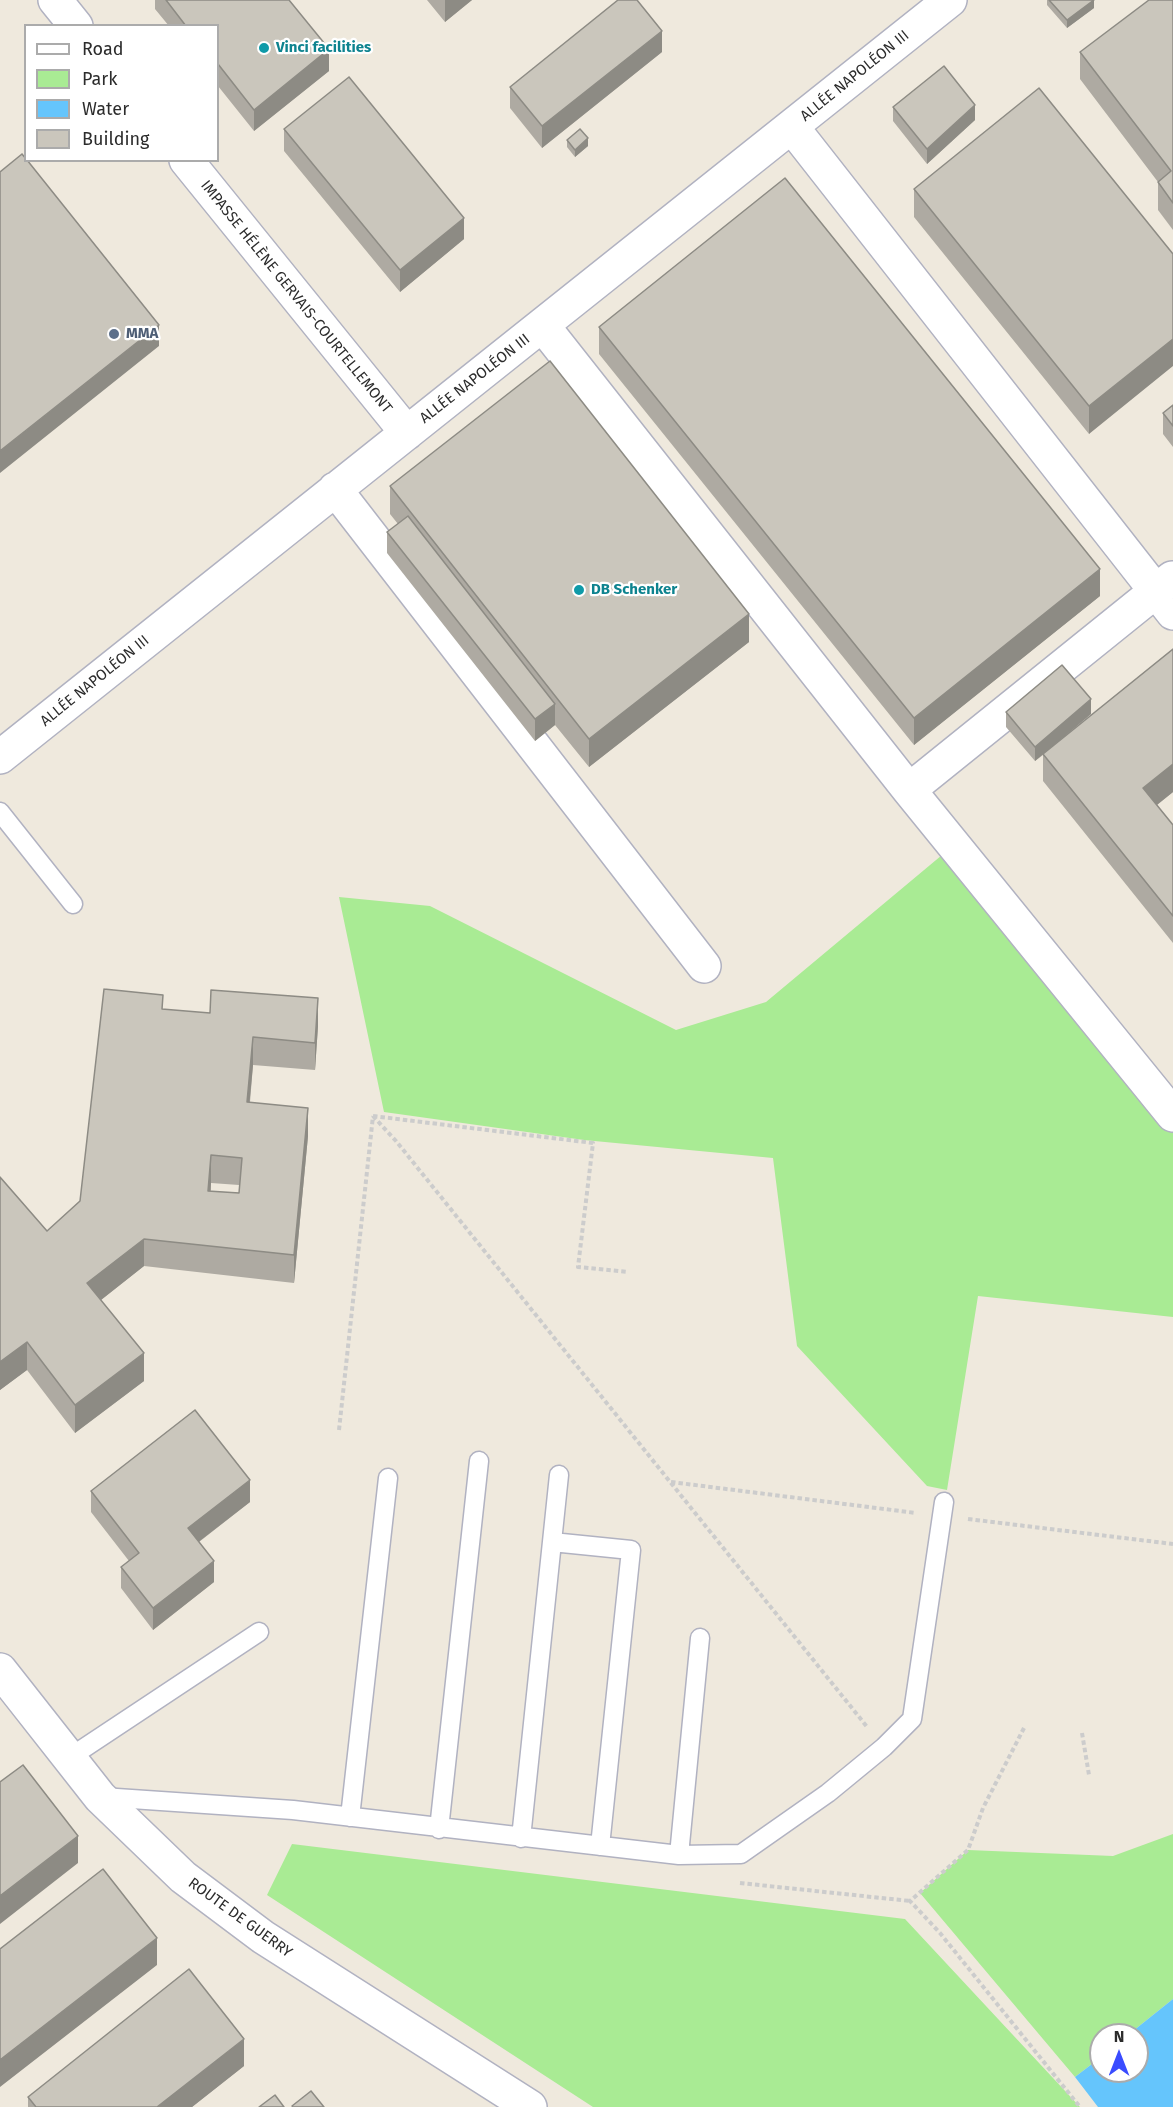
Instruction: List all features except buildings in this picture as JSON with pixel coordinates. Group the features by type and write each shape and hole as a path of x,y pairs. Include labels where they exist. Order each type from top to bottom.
{"street":[{"path":"55,0 74,24"},
{"name":"ALLÉE NAPOLÉON III","path":"0,757 950,0"},
{"path":"792,127 1167,593 909,790"},
{"name":"IMPASSE HÉLÈNE GERVAIS-COURTELLEMONT","path":"188,162 407,433"},
{"path":"543,326 909,790 1173,1115"},
{"path":"335,489 704,966"},
{"name":"ROUTE DE GUERRY","path":"0,1670 100,1797 183,1877 263,1937 530,2107"}],"lane":[{"path":"0,812 73,904"},
{"path":"438,1829 479,1461"},
{"path":"521,1838 559,1476"},
{"path":"350,1817 388,1478"},
{"path":"100,1797 293,1810 438,1829 679,1855 741,1854 828,1793 884,1747 912,1719 944,1502"},
{"path":"552,1542 631,1550 600,1846"},
{"path":"69,1758 259,1632"},
{"path":"679,1855 700,1638"}],"path":[{"path":"373,1116 593,1143 578,1268 628,1272"},
{"path":"339,1430 373,1116"},
{"path":"373,1116 403,1150 884,1747"},
{"path":"1024,1728 982,1808 968,1850 910,1901 940,1934 1080,2107"},
{"path":"1082,1733 1089,1775"}],"green space":[{"path":"954,845 1173,1115 1173,1317 978,1296 947,1490 927,1486 797,1346 773,1158 584,1140 384,1112 339,897 430,906 676,1030 766,1002"},
{"path":"1173,1834 1173,1999 1143,2023 1089,2023 1089,2066 1075,2077 920,1893 968,1850 1113,1856"},
{"path":"292,1844 905,1919 1080,2107 593,2107 267,1895"}],"water":[{"path":"1173,1999 1173,2107 1098,2107 1075,2077 1089,2066 1089,2083 1149,2083 1149,2023 1143,2023"}],"place":[{"name":"Vinci facilities","path":"264,48"},
{"name":"MMA","path":"114,334"},
{"name":"DB Schenker","path":"579,590"}]}
